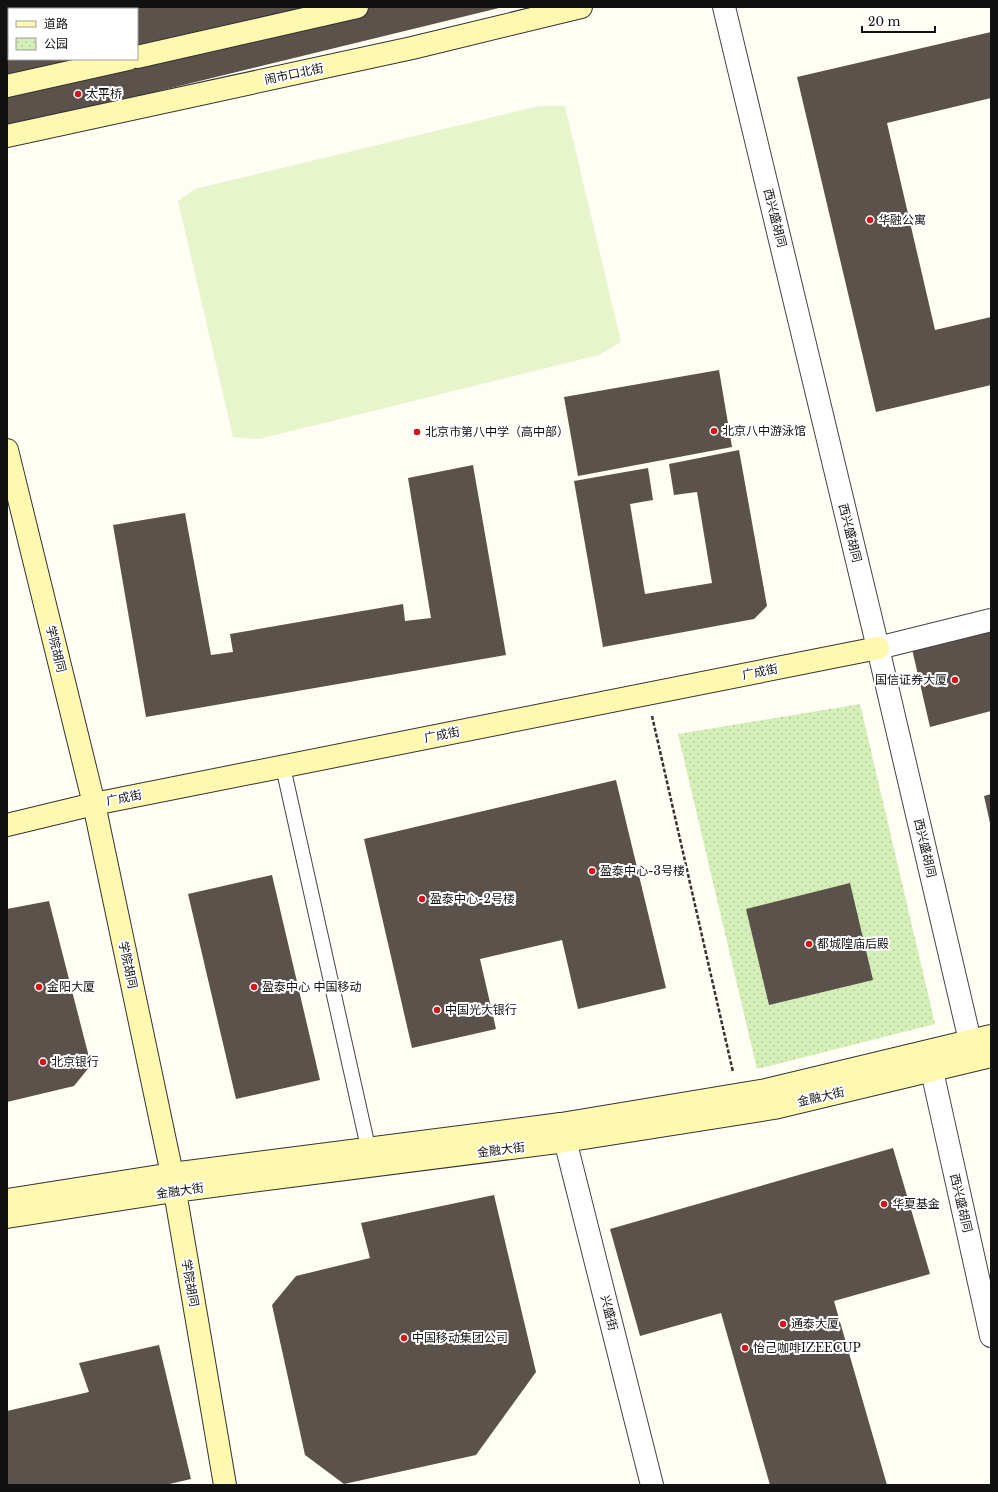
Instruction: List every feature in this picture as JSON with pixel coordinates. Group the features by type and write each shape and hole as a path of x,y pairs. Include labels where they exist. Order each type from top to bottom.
{"main road":[{"path":"138,57 357,7"},
{"name":"闹市口北街","path":"7,136 412,48 581,7"},
{"path":"7,86 124,60"},
{"name":"学院胡同","path":"7,450 94,804 173,1183 225,1485"},
{"name":"广成街","path":"7,824 94,804 878,648"},
{"path":"563,1133 738,1094 766,1090 982,1048"},
{"name":"金融大街","path":"7,1200 173,1183 370,1157 774,1108 932,1071 982,1048"},
{"name":"金融大街","path":"7,1217 173,1183"}],"street":[{"name":"西兴盛胡同","path":"724,7 878,648 982,1048"},
{"path":"878,648 991,620"},
{"name":"西兴盛胡同","path":"932,1071 991,1336"},
{"name":"兴盛街","path":"563,1133 652,1485"}],"lane":[{"path":"283,767 370,1157"}],"path":[{"path":"647,694 738,1094"}],"green space":[{"path":"539,106 565,106 621,342 599,355 259,439 233,437 178,201 195,189"},
{"path":"860,704 935,1024 757,1069 678,734"}],"building":[{"name":"太平桥","path":"499,7 7,128 7,24 8,60 138,60 138,8 77,8"},
{"name":"华融公寓","path":"991,32 991,98 887,123 935,330 991,317 991,385 876,412 797,77"},
{"path":"719,370 732,447 578,476 564,397"},
{"path":"739,450 767,606 754,619 603,647 574,481 648,468 653,500 630,504 645,594 712,583 697,492 674,495 669,464"},
{"path":"473,465 506,655 146,717 113,525 185,513 211,655 233,652 230,634 403,604 405,621 431,618 408,478"},
{"name":"国信证券大厦","path":"991,630 991,711 930,727 912,649"},
{"path":"616,780 666,988 578,1009 562,940 480,959 496,1029 412,1048 364,839"},
{"path":"991,794 991,823 990,823 984,796"},
{"name":"盈泰中心 中国移动","path":"272,875 320,1080 236,1099 188,894"},
{"name":"都城隍庙后殿","path":"850,883 873,980 769,1005 746,909"},
{"name":"金阳大厦","path":"49,901 91,1065 74,1086 7,1102 7,909"},
{"name":"通泰大厦","path":"893,1148 930,1274 834,1301 887,1485 770,1485 721,1313 640,1336 610,1229"},
{"name":"中国移动集团公司","path":"494,1195 536,1372 476,1455 344,1484 305,1455 272,1305 296,1276 370,1258 361,1223"},
{"path":"159,1345 191,1479 165,1485 7,1485 7,1411 89,1392 79,1363"}],"place":[{"name":"太平桥","path":"78,94"},
{"name":"华融公寓","path":"870,220"},
{"name":"北京八中游泳馆","path":"714,431"},
{"name":"北京市第八中学（高中部）","path":"417,432"},
{"name":"国信证券大厦","path":"955,680"},
{"name":"盈泰中心-3号楼","path":"592,871"},
{"name":"盈泰中心-2号楼","path":"422,899"},
{"name":"都城隍庙后殿","path":"809,944"},
{"name":"金阳大厦","path":"39,987"},
{"name":"盈泰中心 中国移动","path":"254,987"},
{"name":"中国光大银行","path":"437,1010"},
{"name":"北京银行","path":"43,1062"},
{"name":"华夏基金","path":"884,1204"},
{"name":"通泰大厦","path":"783,1324"},
{"name":"中国移动集团公司","path":"404,1338"},
{"name":"怡己咖啡IZEECUP","path":"745,1348"}]}
